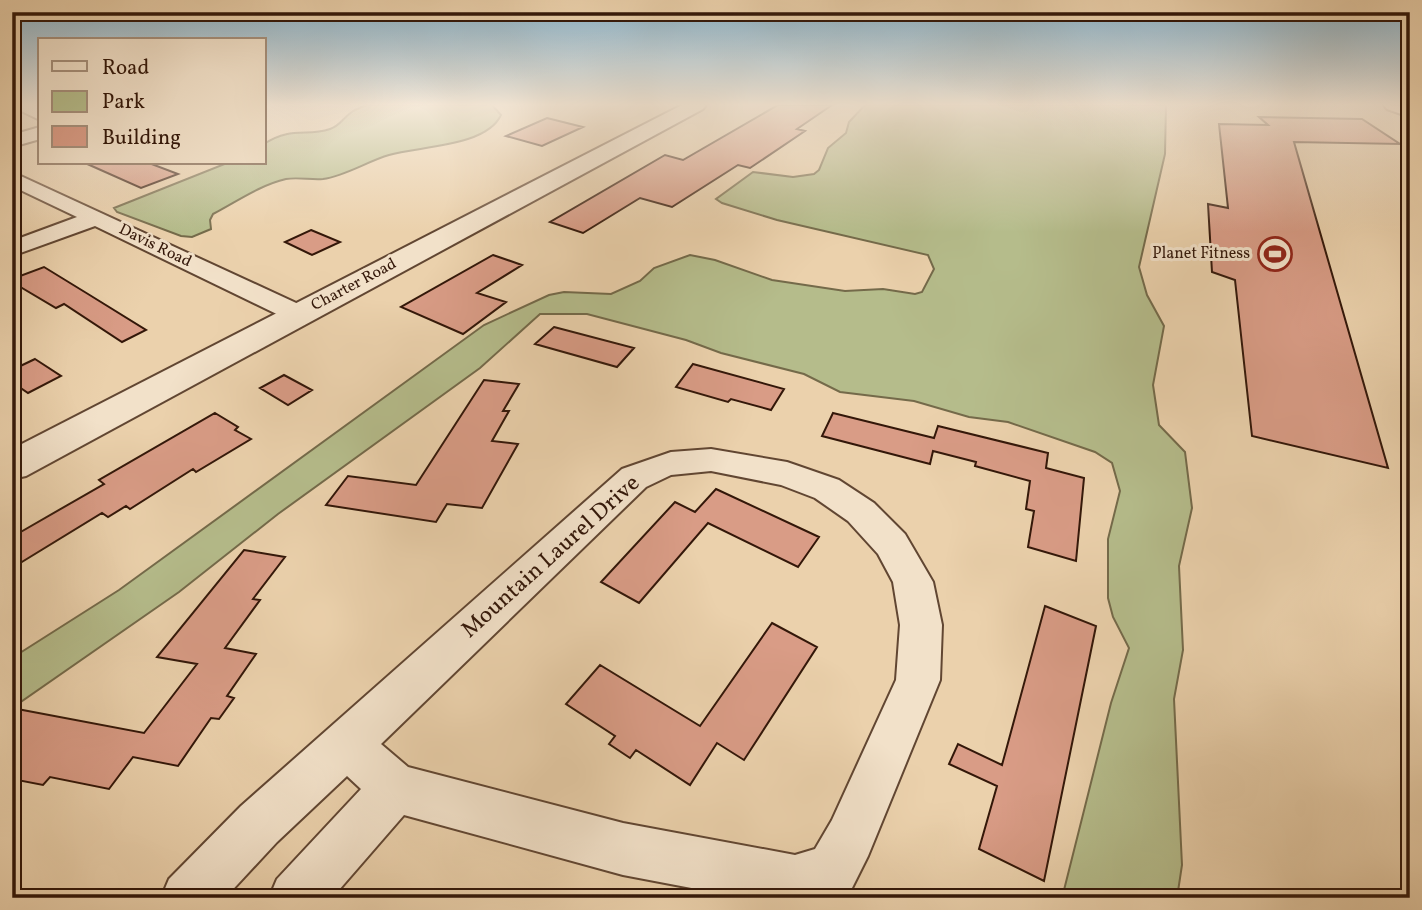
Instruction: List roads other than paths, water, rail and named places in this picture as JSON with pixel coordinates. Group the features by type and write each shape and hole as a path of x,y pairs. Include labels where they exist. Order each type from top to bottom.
{"street":[{"name":"Charter Road","path":"12,466 615,147"},
{"name":"Davis Road","path":"12,178 298,314"},
{"path":"12,249 96,218"},
{"name":"Mountain Laurel Drive","path":"188,898 259,824 347,746 634,478 655,466 678,461 711,460 787,474 827,489 861,512 892,544 912,582 921,625 918,680 850,838 832,871 795,881 623,849 396,788 347,746"},
{"path":"296,898 396,788"}],"place":[{"name":"Planet Fitness","path":"1275,254"}]}
